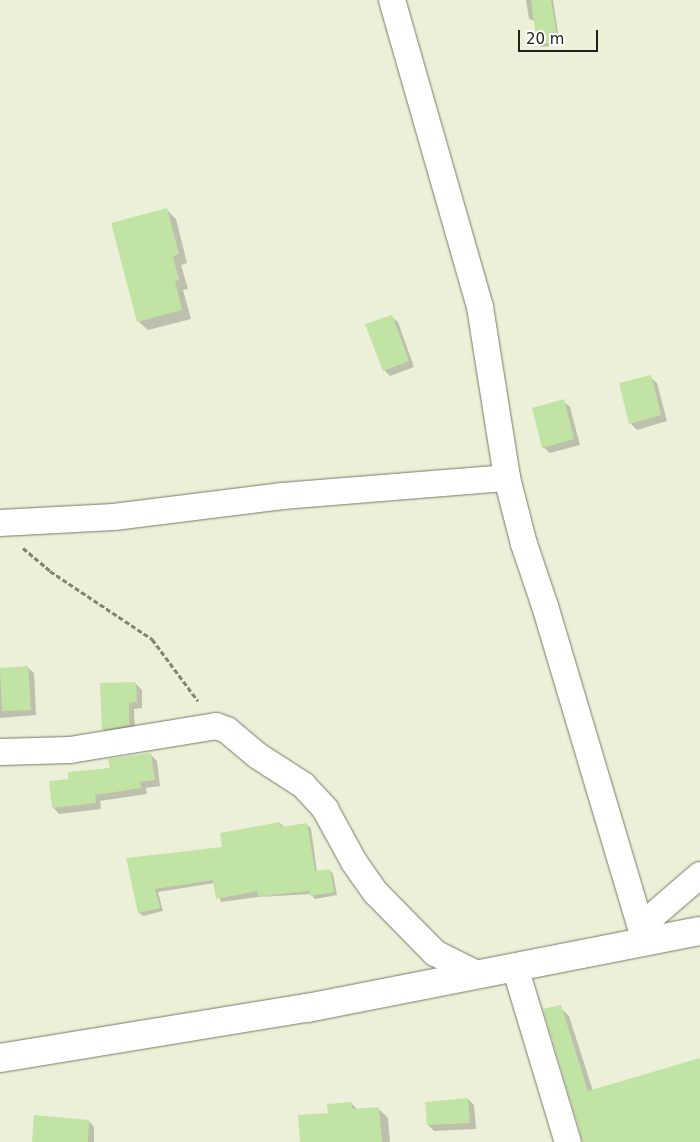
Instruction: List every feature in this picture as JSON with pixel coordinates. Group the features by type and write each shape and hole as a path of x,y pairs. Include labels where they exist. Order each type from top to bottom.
{"main road":[{"path":"0,1058 307,1008 515,967 643,933 700,931"}],"street":[{"path":"392,0 480,307 507,478 524,544 643,933 700,875"},
{"path":"1,523 114,516 283,496 507,478"},
{"path":"0,752 70,750 216,726 227,730 258,756 303,785 325,809 354,862 376,893 435,953 477,974"},
{"path":"515,967 568,1142"}],"path":[{"path":"1,523 16,542 50,571 152,639 216,726"}],"building":[{"path":"531,0 551,0 558,42 537,45"},
{"path":"167,208 179,254 173,256 179,280 175,281 182,310 137,322 111,223"},
{"path":"392,315 409,361 383,371 365,324"},
{"path":"651,375 661,415 629,424 619,383"},
{"path":"564,399 574,439 542,448 532,408"},
{"path":"28,666 31,710 2,711 0,668"},
{"path":"136,682 137,702 129,703 129,725 102,730 100,683"},
{"path":"151,753 155,780 140,782 141,788 95,795 96,803 52,808 49,781 68,779 68,772 110,768 108,759"},
{"path":"280,822 281,827 307,823 315,871 330,869 334,892 310,896 309,891 258,896 257,891 216,899 213,880 155,889 160,908 138,913 126,858 222,847 220,833"},
{"path":"561,1005 588,1091 700,1058 700,1142 583,1142 543,1009"},
{"path":"468,1098 470,1123 427,1125 425,1102"},
{"path":"352,1102 352,1109 379,1107 382,1142 300,1142 298,1115 328,1113 327,1104"},
{"path":"34,1115 89,1120 88,1142 32,1142"}]}
